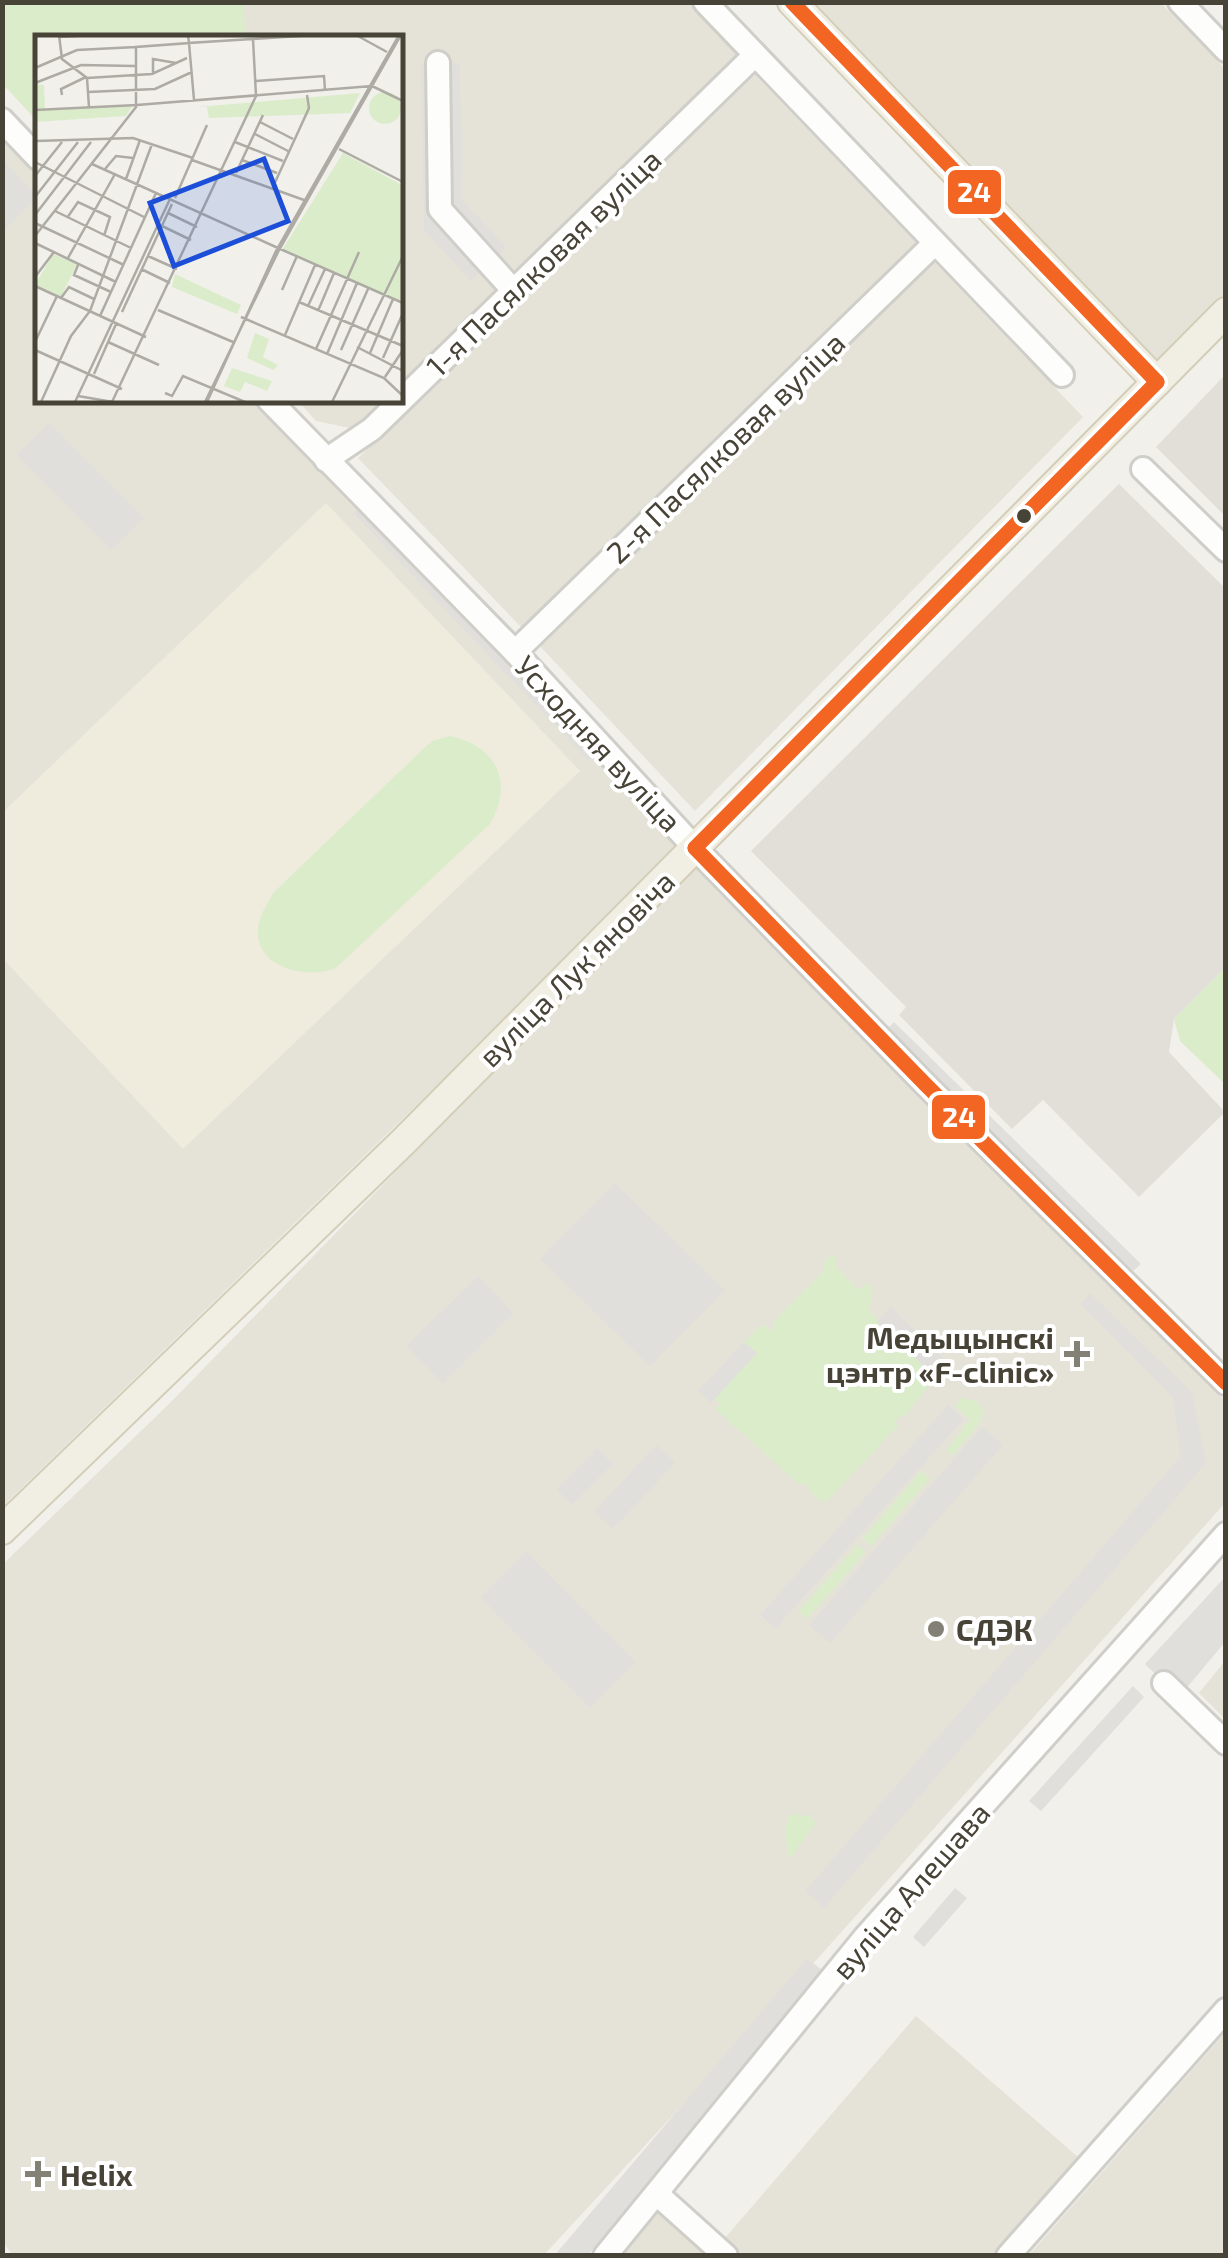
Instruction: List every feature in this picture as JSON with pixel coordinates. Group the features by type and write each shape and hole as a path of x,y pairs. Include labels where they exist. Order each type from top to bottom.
{"main road":[{"path":"792,2 1157,382"},
{"name":"вуліца Лукʼяновіча","path":"2,1530 247,1296 1226,312"}],"street":[{"path":"705,2 1062,375"},
{"path":"1181,3 1226,50"},
{"name":"1-я Пасялковая вуліца","path":"402,399 754,56"},
{"path":"438,63 440,208 513,290"},
{"path":"2,120 35,155"},
{"name":"2-я Пасялковая вуліца","path":"516,652 935,243"},
{"name":"Усходняя вуліца","path":"271,402 516,652 696,848 926,1085 1226,1384"},
{"name":"1-я Пасялковая вуліца","path":"326,460 372,429 399,402"},
{"path":"1143,468 1226,550"},
{"name":"вуліца Алешава","path":"606,2256 878,1922 1226,1534"},
{"path":"1164,1682 1226,1744"},
{"path":"1008,2256 1226,2010"},
{"path":"657,2194 726,2256"}],"shaded area":[{"path":"3,2 689,3 740,56 402,385 402,35 35,35 35,119 3,84"},
{"path":"815,3 1161,3 1225,69 1225,296 1160,364"},
{"path":"421,63 460,63 462,199 506,247 471,281 424,230"},
{"path":"755,75 919,246 523,629 358,458"},
{"path":"2,133 35,169 35,402 253,402 681,849 3,1506"},
{"path":"3,160 35,194 35,200 3,231"},
{"path":"933,261 1083,417 695,811 537,643"},
{"path":"1225,375 1225,516 1156,447"},
{"path":"299,402 385,402 350,428 316,421"},
{"path":"49,422 144,518 111,550 16,455"},
{"path":"1119,484 1225,588 1225,968 1174,1019 1169,1052 1225,1112 1139,1197 1043,1100 1012,1129 899,1015 906,1007 751,851"},
{"path":"326,503 580,771 183,1149 3,959 3,812"},
{"path":"362,505 598,752 589,761 353,513"},
{"path":"694,866 1225,1401 1225,1503 819,1957 544,2255 13,2256 3,2242 3,1564 170,1403"},
{"path":"894,1022 1141,1264 1133,1271 887,1029"},
{"path":"615,1183 725,1290 650,1366 540,1259"},
{"path":"478,1276 514,1313 443,1384 406,1346"},
{"path":"1090,1293 1192,1392 1206,1463 824,1908 805,1891 1181,1456 1173,1398 1080,1304"},
{"path":"891,1307 942,1357 929,1371 877,1322"},
{"path":"744,1342 757,1353 711,1403 698,1391"},
{"path":"948,1405 964,1419 775,1629 760,1615"},
{"path":"982,1427 1003,1445 830,1643 809,1625"},
{"path":"656,1445 675,1463 613,1529 594,1512"},
{"path":"597,1448 613,1464 572,1505 556,1489"},
{"path":"526,1551 636,1662 590,1708 480,1597"},
{"path":"1225,1577 1225,1642 1179,1697 1145,1664"},
{"path":"1225,1661 1225,1719 1199,1693"},
{"path":"1133,1686 1144,1697 1041,1811 1029,1801"},
{"path":"955,1888 967,1898 924,1947 913,1937"},
{"path":"807,1958 827,1974 588,2255 554,2256"},
{"path":"916,2016 1079,2158 994,2255 744,2255 725,2238"},
{"path":"1225,2033 1225,2255 1029,2255"},
{"path":"655,2210 706,2255 617,2256"}],"green space":[{"path":"3,2 244,3 245,35 35,35 35,119 3,84"},
{"path":"450,736 479,748 497,768 500,794 490,824 336,968 298,971 273,961 259,942 258,928 274,892 432,741"},
{"path":"1225,968 1225,1084 1180,1041 1174,1019"},
{"path":"836,1255 835,1266 859,1290 868,1283 873,1289 869,1312 938,1375 904,1417 901,1415 895,1422 898,1426 826,1502 815,1497 805,1483 800,1485 714,1408 721,1406 712,1400 757,1354 744,1342 763,1324 771,1331 775,1326 772,1323 823,1272 826,1258"},
{"path":"961,1398 977,1401 984,1411 979,1424 953,1455 946,1451 970,1419 955,1407"},
{"path":"921,1471 930,1479 871,1546 863,1538"},
{"path":"857,1545 866,1552 807,1619 799,1611"},
{"path":"789,1814 810,1816 816,1823 791,1857 785,1830"}],"transit line":[{"name":"24","path":"792,2 1157,382"},
{"name":"24","path":"695,848 1157,382"},
{"name":"24","path":"695,848 926,1085 1226,1383"}],"place":[{"name":"Медыцынскі цэнтр «F-clinic»","path":"1077,1354"},
{"name":"СДЭК","path":"936,1629"},
{"name":"Helix","path":"38,2174"}]}
